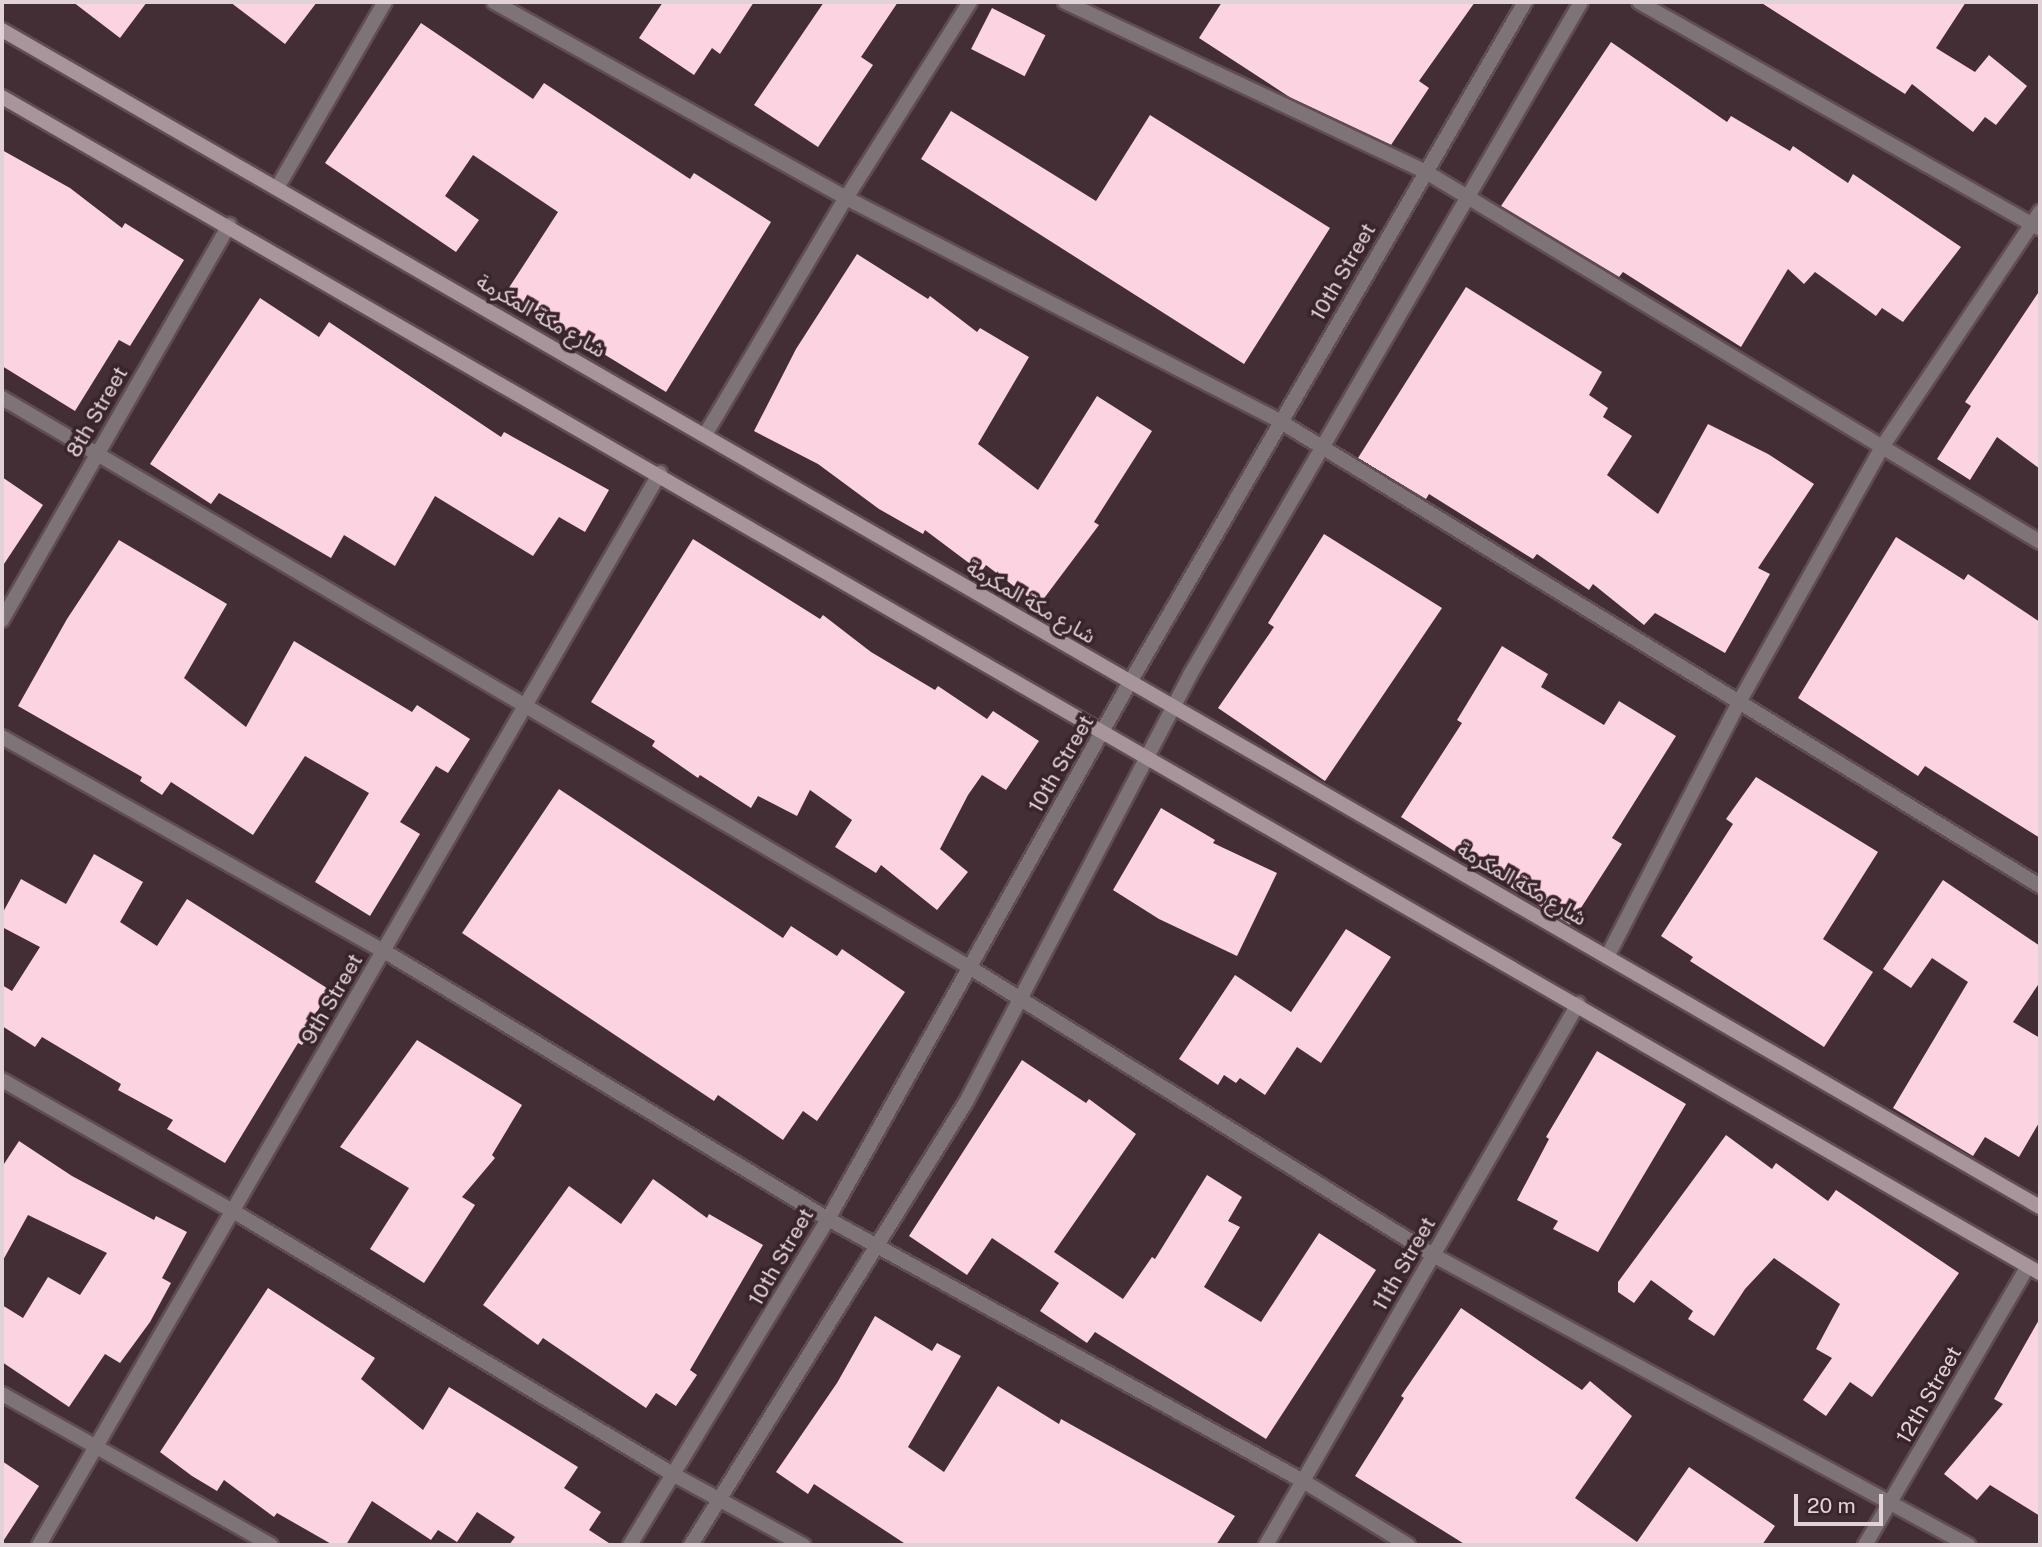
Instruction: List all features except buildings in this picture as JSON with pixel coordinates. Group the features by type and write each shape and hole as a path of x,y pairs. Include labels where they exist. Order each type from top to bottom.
{"main road":[{"name":"شارع مكة المكرمة","path":"2,30 1172,709 2038,1202"},
{"path":"2,97 660,473 1102,735 1578,1004 2034,1270"}],"street":[{"path":"277,188 385,2"},
{"path":"494,2 846,198 1281,422 1738,704 2040,886"},
{"path":"705,436 846,198 970,2"},
{"path":"1065,2 1426,172 1884,444 2040,542"},
{"name":"10th Street","path":"630,1545 676,1476 828,1219 1129,684 1525,2"},
{"path":"691,1545 966,1102 1172,709 1581,2"},
{"path":"1607,957 1738,704 1884,444 2038,222 1639,2"},
{"name":"8th Street","path":"2,620 229,225"},
{"path":"2,398 1021,998 1433,1255 1892,1501 1968,1545"},
{"name":"9th Street","path":"39,1545 660,473"},
{"path":"2,737 384,951 828,1219 1303,1481 1408,1545"},
{"name":"11th Street","path":"1266,1545 1578,1004"},
{"path":"2,1080 233,1211 676,1476 803,1545"},
{"name":"12th Street","path":"1865,1545 2034,1270"},
{"path":"2,1394 271,1545"}]}
